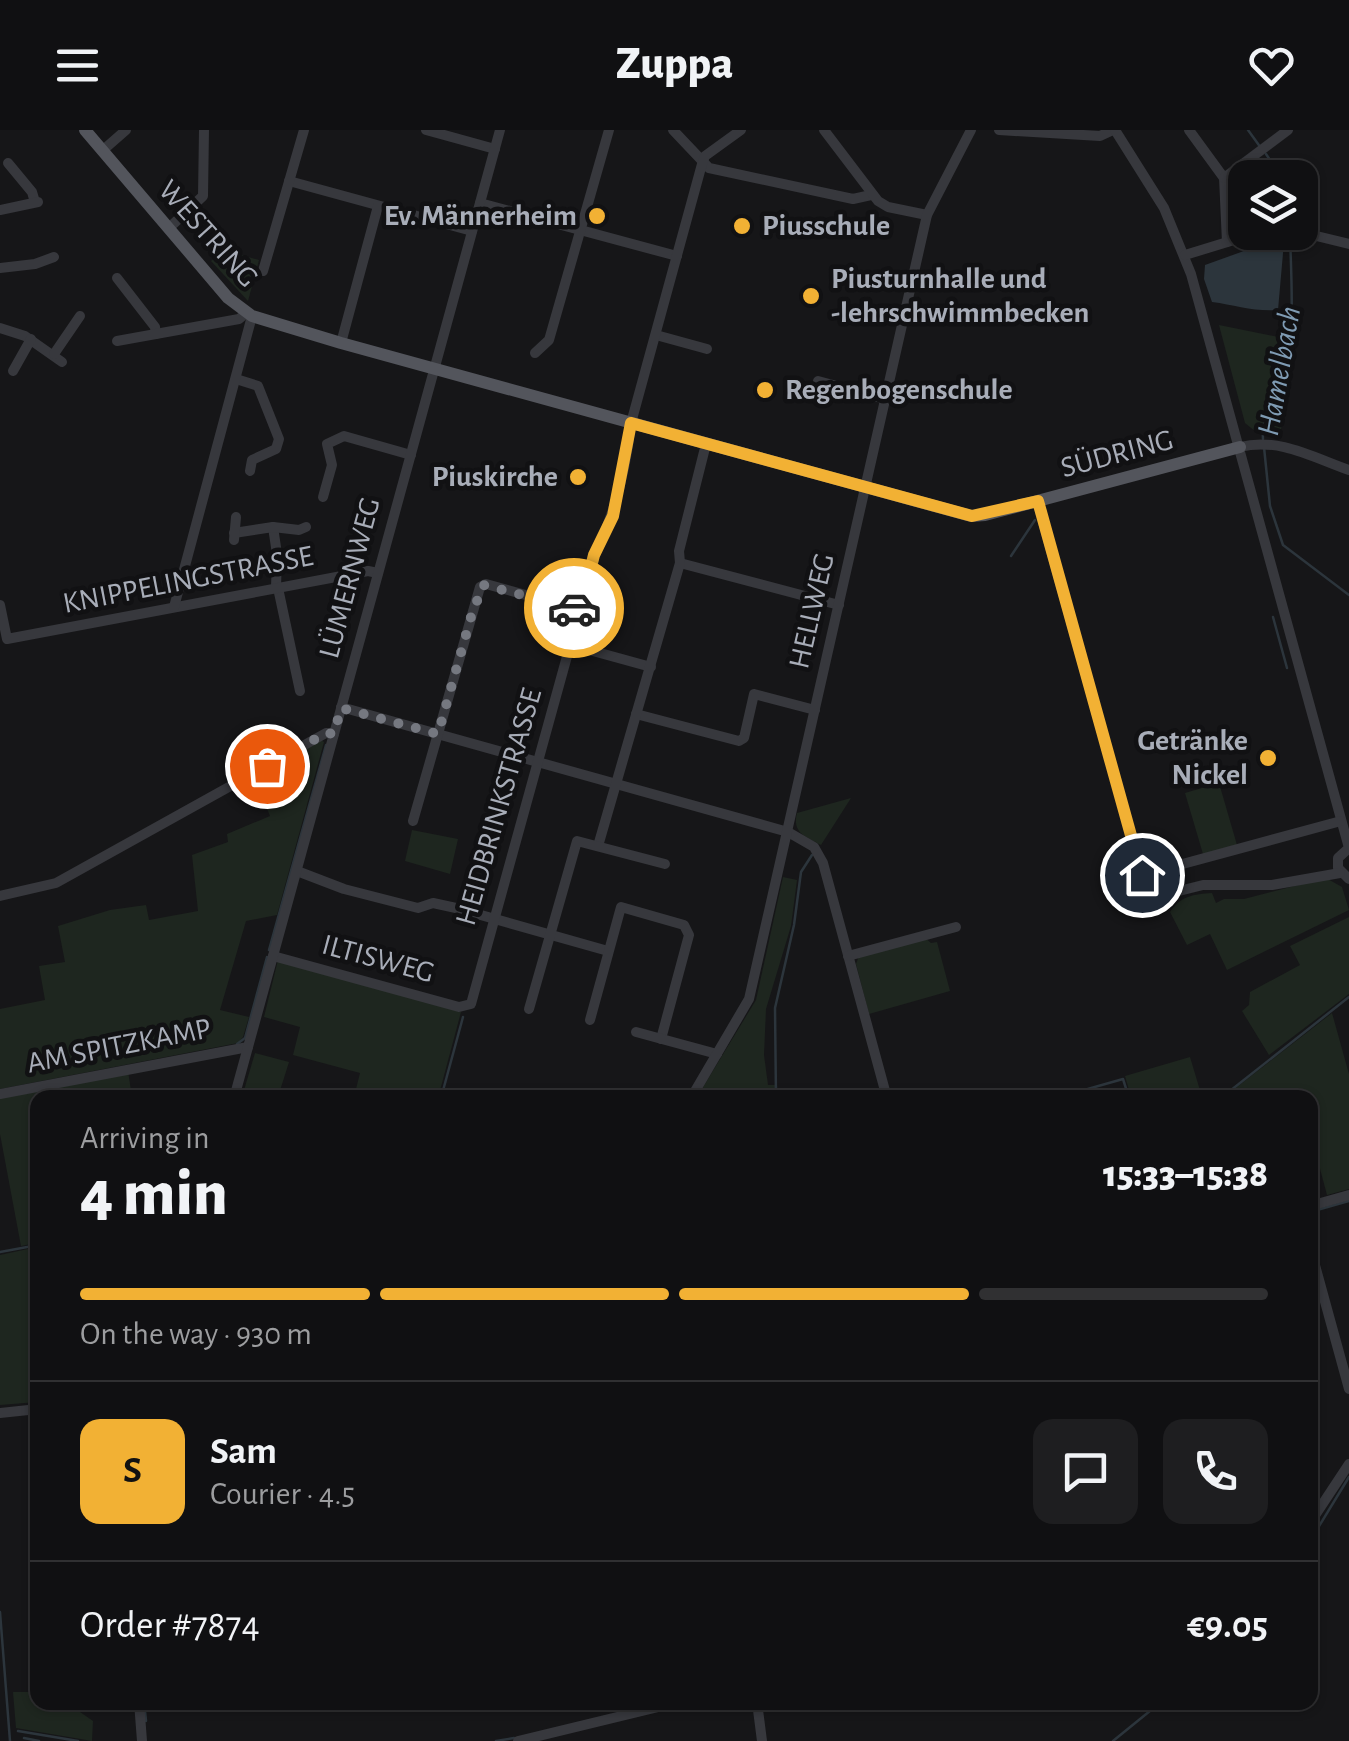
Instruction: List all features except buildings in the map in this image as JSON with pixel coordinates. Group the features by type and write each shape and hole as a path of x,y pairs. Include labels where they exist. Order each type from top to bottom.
{"main road":[{"name":"WESTRING","path":"84,130 228,298 249,314 434,368"},
{"name":"SÜDRING","path":"434,368 972,516 1240,447"}],"street":[{"path":"102,151 126,130"},
{"path":"169,228 202,196 204,130"},
{"path":"263,271 304,130"},
{"path":"426,130 495,148"},
{"name":"LÜMERNWEG","path":"236,1090 500,130"},
{"path":"535,353 549,340 609,130"},
{"path":"673,130 708,168 853,200 871,195"},
{"path":"702,164 705,156 741,130"},
{"path":"824,130 871,195 888,207 928,215"},
{"name":"HELLWEG","path":"696,1090 749,999 928,215 971,130"},
{"path":"999,130 1100,136 1114,130 1148,178 1184,255 1349,848 1340,854 1342,872 1272,885 1190,886 1151,898"},
{"path":"1184,255 1227,242 1224,178 1190,130"},
{"path":"1224,178 1288,130"},
{"path":"0,210 38,202 8,162"},
{"name":"HEIDBRINKSTRASSE","path":"471,1004 594,555 613,516 631,423 702,164"},
{"path":"289,181 472,231"},
{"path":"480,203 677,256"},
{"path":"341,343 378,206"},
{"path":"1318,236 1349,244"},
{"path":"0,268 36,264 54,257"},
{"path":"117,278 155,327 156,334"},
{"path":"117,342 240,319 249,314"},
{"path":"174,607 236,379 249,314"},
{"path":"0,328 30,339 58,358 80,316"},
{"path":"656,335 707,349"},
{"path":"13,371 30,339"},
{"path":"236,379 258,386 279,439 276,450 252,460 250,471"},
{"path":"818,381 884,399"},
{"path":"323,497 332,465 327,444 344,436 411,455"},
{"path":"598,846 680,563 679,552 706,444"},
{"name":"SÜDRING","path":"1240,447 1263,444 1297,450 1349,470"},
{"path":"1038,501 1142,875 1341,820"},
{"path":"236,517 234,537 273,527 306,527"},
{"path":"273,527 278,554 276,588 300,692"},
{"path":"680,563 839,605"},
{"name":"KNIPPELINGSTRASSE","path":"0,605 7,639 368,571 378,573"},
{"path":"413,821 483,585 580,610"},
{"path":"570,645 651,667"},
{"path":"636,714 739,741 744,738 754,694 815,710"},
{"path":"341,708 788,832 820,853 884,1090"},
{"path":"0,896 56,883 326,733 334,734"},
{"path":"530,1009 577,841 664,864"},
{"path":"296,871 344,889 418,908 433,903 608,951"},
{"path":"590,1020 621,907 684,925 689,935 661,1039"},
{"path":"848,956 956,927"},
{"name":"ILTISWEG","path":"273,956 459,1007 471,1004"},
{"path":"636,1032 717,1054"},
{"name":"AM SPITZKAMP","path":"0,1094 248,1047"},
{"path":"1318,1204 1349,1195"},
{"path":"1318,1276 1349,1390"},
{"path":"0,1412 30,1410"},
{"path":"1318,1511 1349,1464"},
{"path":"140,1710 142,1741"},
{"path":"518,1741 646,1710"},
{"path":"758,1710 762,1741"}],"shaded area":[{"path":"224,250 259,260 248,301 211,261"},
{"path":"1247,250 1283,250 1278,310 1212,302 1204,279 1205,265"},
{"path":"1219,325 1293,340 1280,437 1256,432 1245,423"},
{"path":"321,740 324,742 277,915 246,921 220,1010 249,1017 238,1043 0,1089 0,1009 45,1000 39,966 65,962 58,926 110,910 146,905 149,920 198,911 192,855 228,842 227,834 270,816 254,776"},
{"path":"1219,783 1237,845 1203,854 1185,793"},
{"path":"851,798 821,845 798,830 797,813"},
{"path":"412,830 458,839 450,874 405,861"},
{"path":"783,877 797,880 791,926 766,1009 764,1055 768,1085 777,1085 778,1090 701,1090 756,1000"},
{"path":"1326,878 1342,887 1349,910 1227,970 1210,934 1187,945 1170,912 1178,902 1193,895 1212,893 1216,903"},
{"path":"1349,917 1349,994 1269,1055 1242,1011 1249,1005 1250,992 1300,965 1290,946"},
{"path":"925,938 937,942 950,991 869,1014 856,964 859,956"},
{"path":"278,960 461,1012 440,1090 356,1090 360,1073 293,1055 300,1027 264,1017"},
{"path":"1332,1013 1349,1074 1349,1189 1327,1195 1318,1161 1318,1090 1233,1090"},
{"path":"255,1053 289,1062 280,1090 244,1090"},
{"path":"1190,1057 1200,1090 1129,1090 1125,1076"},
{"path":"128,1071 131,1090 31,1090"},
{"path":"30,1090 30,1244 21,1246 0,1134 0,1096"},
{"path":"30,1249 30,1403 0,1405 0,1255"},
{"path":"13,1692 30,1692 30,1710 80,1710 93,1721 92,1741 16,1728"}],"waterway":[{"name":"Hamelbach","path":"1248,130 1261,148"},
{"name":"Hamelbach","path":"1266,154 1270,160"},
{"name":"Hamelbach","path":"1263,439 1265,421 1289,349 1291,250"},
{"name":"Hamelbach","path":"1264,447 1270,506 1283,545 1349,595"},
{"path":"1011,556 1035,520"},
{"path":"1273,617 1287,668"},
{"path":"269,950 326,745"},
{"path":"776,1090 775,1008 794,925 801,872 812,855"},
{"path":"237,1044 245,1038 267,957"},
{"path":"1231,1090 1349,997"},
{"path":"443,1090 463,1017"},
{"path":"1084,1090 1123,1079 1126,1090"},
{"path":"1318,1210 1349,1201"},
{"path":"0,1252 30,1246"},
{"name":"Hamelbach","path":"1318,1528 1349,1477"},
{"path":"0,1612 10,1741"},
{"path":"145,1710 146,1721"},
{"name":"Hamelbach","path":"1113,1741 1151,1710"},
{"path":"18,1731 78,1741"},
{"path":"24,1738 39,1741"},
{"path":"496,1741 514,1738"}],"way so far":[{"path":"267,766 326,733 334,734 341,708 438,734 483,585 574,608"}],"place":[{"name":"Ev. Männerheim","path":"597,216"},
{"name":"Piusschule","path":"742,226"},
{"name":"Piusturnhalle und -lehrschwimmbecken","path":"811,296"},
{"name":"Regenbogenschule","path":"765,390"},
{"name":"Piuskirche","path":"578,477"},
{"name":"Getränke Nickel","path":"1268,758"}],"route":[{"path":"574,608 580,610 594,555 613,516 631,423 972,516 1038,501 1142,875"}]}
